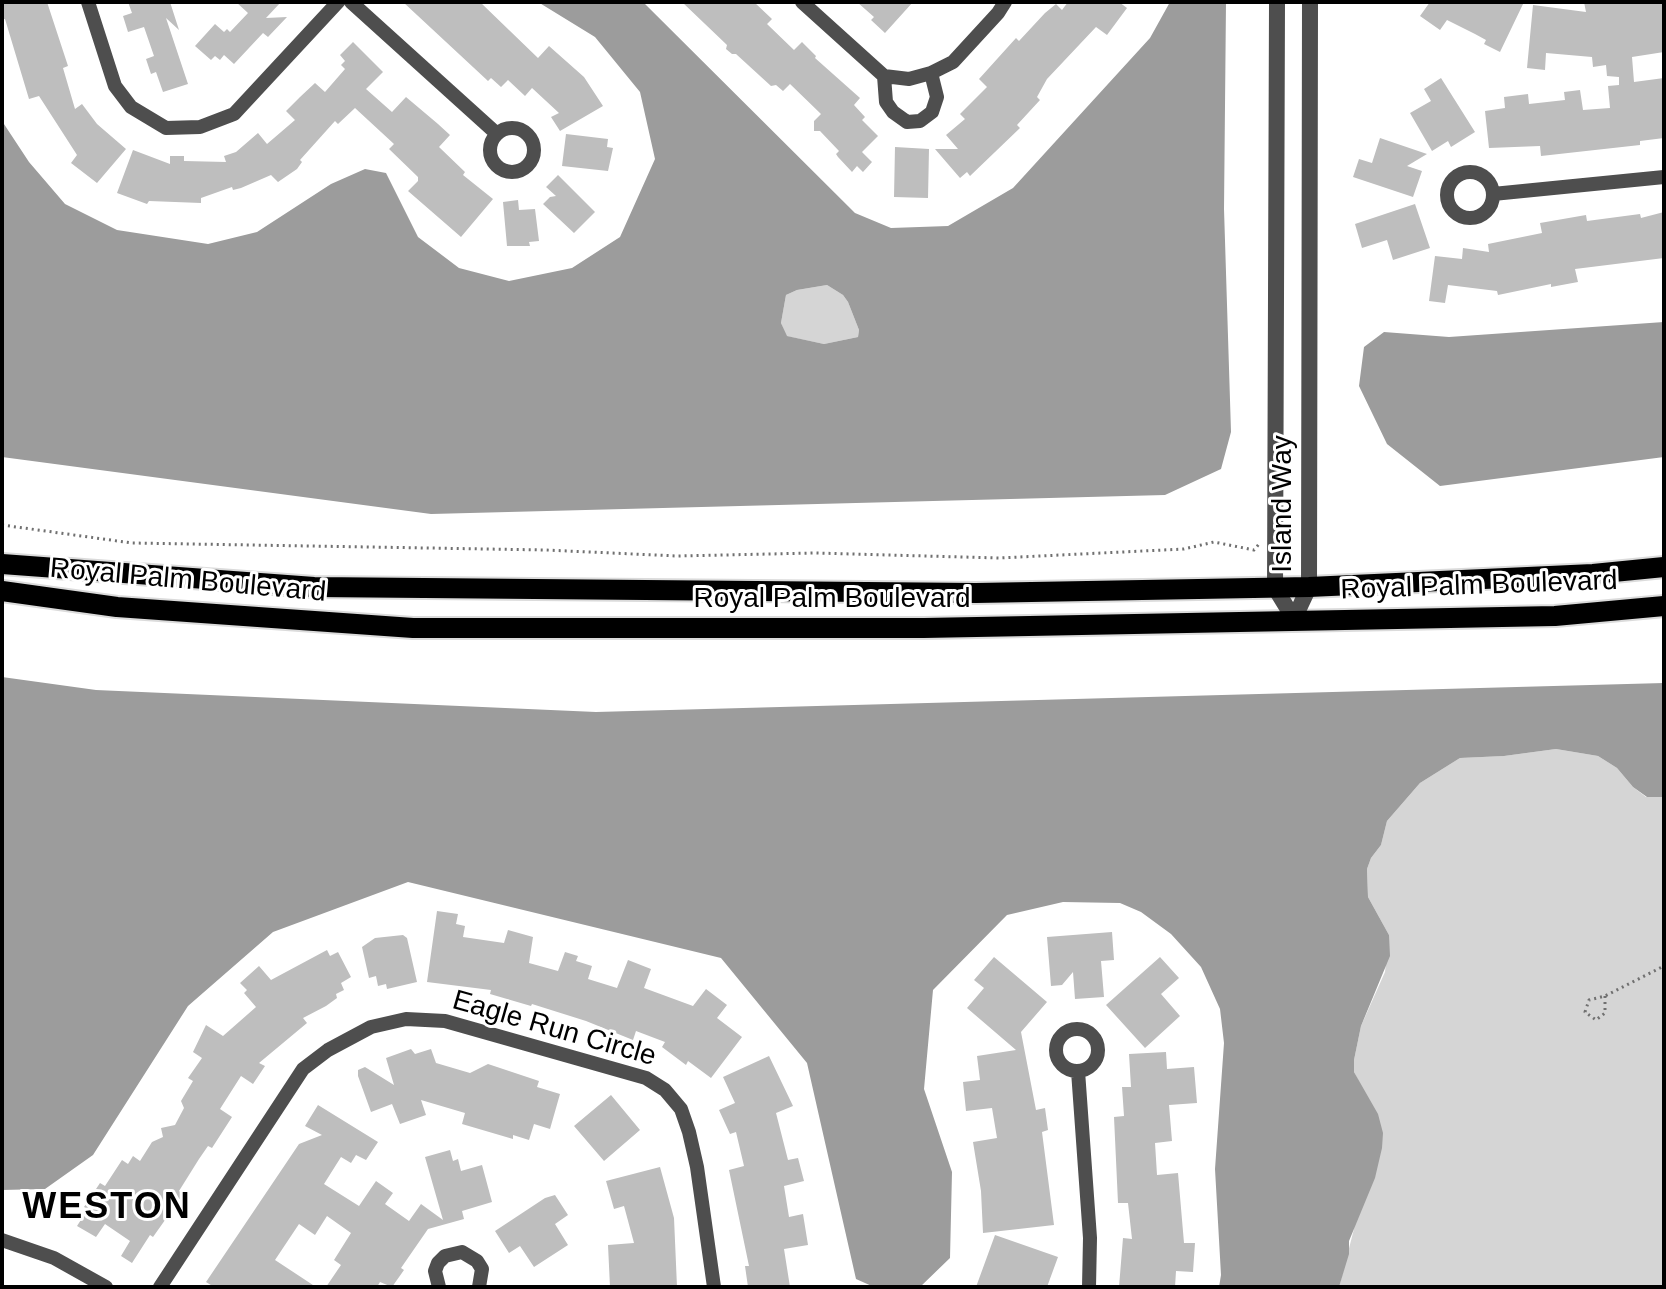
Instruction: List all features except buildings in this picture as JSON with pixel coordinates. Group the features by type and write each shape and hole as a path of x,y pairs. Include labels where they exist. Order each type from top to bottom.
{"main road":[{"name":"Royal Palm Boulevard","path":"2,564 314,587 976,593 1309,587 1593,574 1664,567"},
{"name":"Royal Palm Boulevard","path":"2,591 117,607 413,628 924,628 1555,616 1664,606"}],"street":[{"path":"88,2 115,86 131,107 166,128 200,127 234,114 338,2"},
{"path":"351,2 497,134"},
{"path":"802,2 884,76 909,79 953,62 1005,2"},
{"name":"Island Way","path":"1277,2 1275,588 1294,619"},
{"name":"Island Way","path":"1294,619 1309,587 1310,2"},
{"path":"884,76 886,102 893,112 907,122 920,121 932,112 937,97 931,73"},
{"path":"1493,194 1664,177"},
{"name":"Eagle Run Circle","path":"160,1287 303,1069 328,1050 371,1027 406,1019 445,1021 646,1078 665,1090 681,1109 692,1143 714,1287"},
{"path":"1078,1071 1090,1238 1089,1287"},
{"path":"2,1240 54,1258 106,1287"},
{"path":"439,1287 435,1271 438,1263 445,1256 462,1252 471,1255 482,1269 479,1287"}],"path":[{"path":"2,525 132,543 546,550 677,556 815,553 999,558 1184,549 1214,542 1254,550 1263,539"},
{"path":"1605,996 1605,1013 1596,1020 1585,1012 1589,1000 1605,996 1664,966"}],"shaded area":[{"path":"538,2 643,2 855,213 891,228 948,226 1013,188 1150,38 1170,2 1226,2 1224,209 1231,432 1221,469 1165,495 431,514 2,457 2,121 29,162 65,204 117,230 208,244 257,232 331,184 365,169 386,173 418,237 459,268 509,281 572,268 620,237 655,159 640,92 595,37","holes":["827,285 843,295 859,330 858,337 824,344 787,336 781,323 786,295"]},
{"path":"827,285 848,302 859,330 858,337 824,344 786,336 781,323 786,295"},
{"path":"1664,322 1664,457 1440,486 1387,444 1359,386 1364,347 1384,332 1449,337"},
{"path":"2,677 96,690 596,712 1664,683 1664,797 1647,797 1633,787 1617,768 1598,756 1556,749 1460,758 1420,783 1387,821 1381,845 1367,869 1368,897 1389,935 1390,956 1361,1026 1354,1060 1354,1072 1378,1114 1383,1133 1382,1148 1375,1178 1349,1241 1349,1254 1339,1287 1219,1287 1221,1275 1215,1169 1224,1043 1220,1009 1201,967 1171,934 1141,912 1120,903 1063,902 1007,915 933,990 924,1089 952,1172 950,1258 920,1287 874,1287 856,1279 807,1063 721,958 408,882 273,932 188,1006 93,1155 45,1189 2,1190"},
{"path":"1556,749 1598,756 1617,768 1646,797 1664,797 1664,1287 1339,1287 1354,1229 1364,1092 1354,1072 1354,1060 1361,1026 1385,972 1389,935 1368,897 1367,869 1371,858 1381,845 1387,821 1420,783 1460,758"}],"district":[{"name":"WESTON","path":"107,1208"}]}
